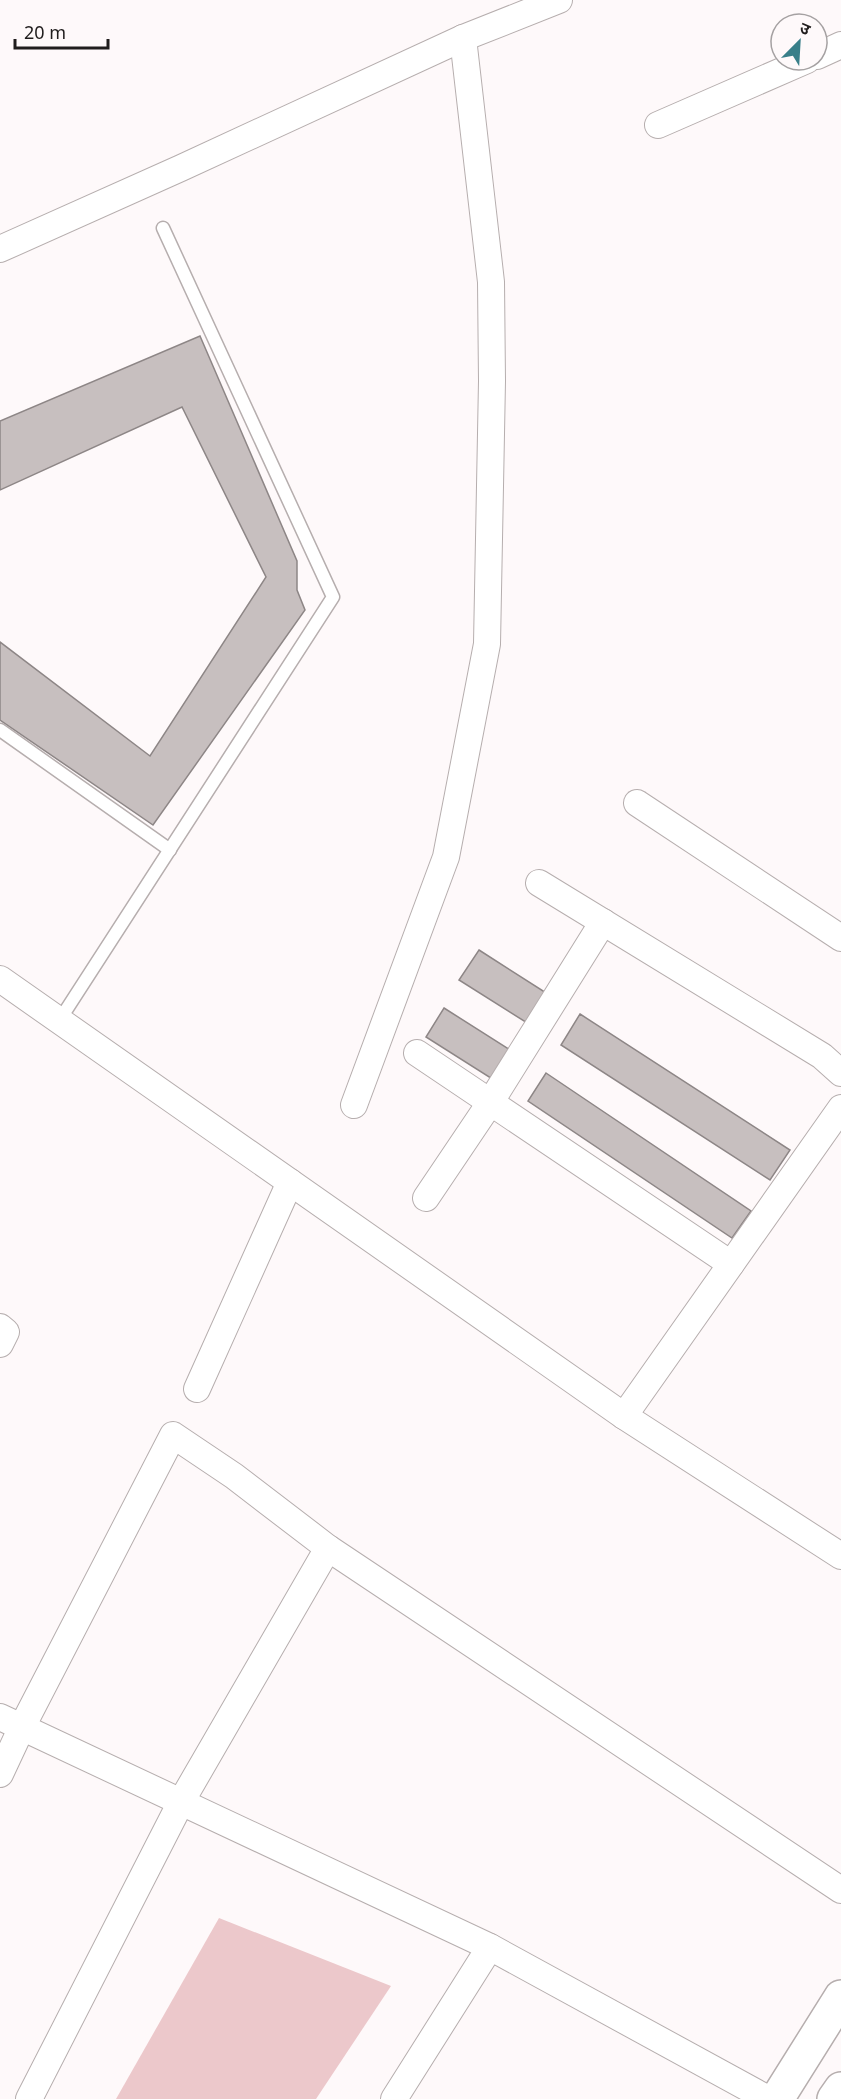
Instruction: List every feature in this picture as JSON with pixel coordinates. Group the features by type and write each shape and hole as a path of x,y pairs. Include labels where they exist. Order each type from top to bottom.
{"main road":[{"path":"777,2099 841,1997"},
{"path":"834,2099 841,2089"}],"street":[{"path":"0,249 463,38 559,0"},
{"path":"354,1105 446,856 487,644 492,381 491,282 463,38"},
{"path":"658,125 779,72"},
{"path":"637,803 839,932"},
{"path":"539,883 822,1056 841,1073"},
{"path":"426,1198 490,1102 603,922"},
{"path":"0,979 624,1416 841,1556"},
{"path":"417,1053 732,1264"},
{"path":"624,1416 841,1108"},
{"path":"197,1389 290,1182"},
{"path":"0,1327 6,1332 0,1344"},
{"path":"0,1774 11,1722 173,1435 234,1476 328,1548 841,1890"},
{"path":"29,2099 181,1802 328,1548"},
{"path":"11,1722 490,1947 768,2099"},
{"path":"394,2099 490,1947"}],"lane":[{"path":"59,1021 333,597 163,228"},
{"path":"0,730 170,850"}],"shaded area":[{"path":"219,1918 391,1986 316,2099 116,2099"}],"building":[{"path":"200,336 297,561 297,590 305,610 153,825 0,720 0,642 150,756 266,577 182,407 0,490 0,421"},
{"path":"479,950 551,996 532,1026 459,980"},
{"path":"444,1008 515,1053 497,1082 426,1037"},
{"path":"580,1014 790,1150 770,1180 561,1045"},
{"path":"546,1073 751,1211 732,1238 528,1101"}]}
